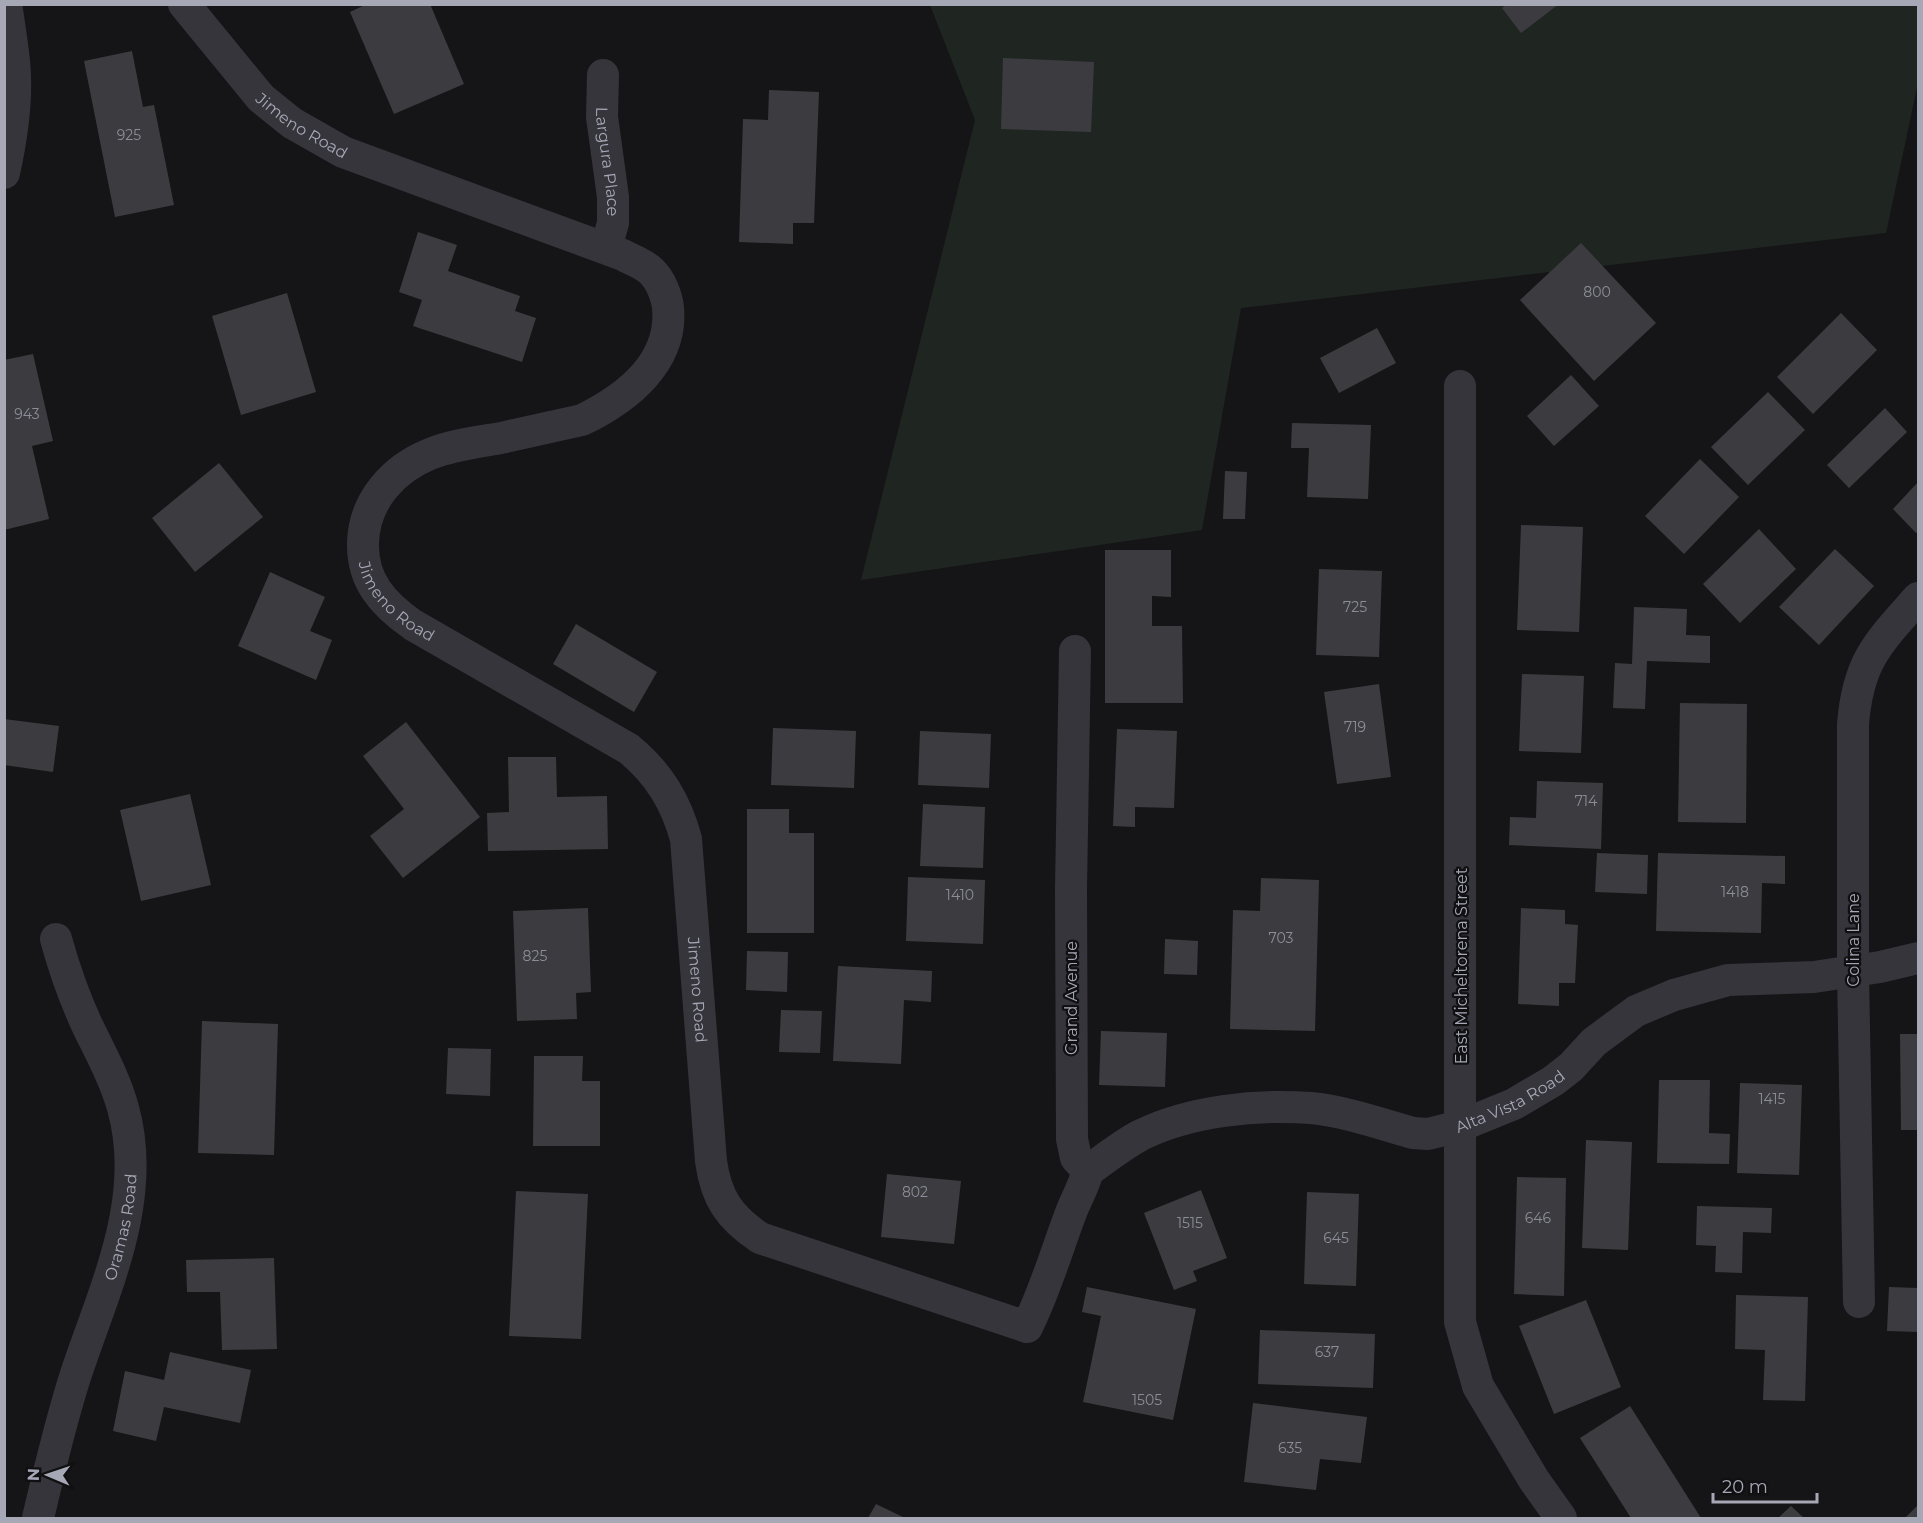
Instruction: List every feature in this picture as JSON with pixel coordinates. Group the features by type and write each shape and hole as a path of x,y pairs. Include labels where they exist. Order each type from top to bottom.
{"street":[{"path":"4,173 9,148 14,93 14,63 6,4"},
{"name":"Jimeno Road","path":"184,4 261,98 292,123 332,147 623,255 651,270 662,286 668,302 669,321 666,340 659,356 631,388 582,420 431,453 403,468 379,492 369,509 364,527 363,545 365,565 371,582 381,599 394,612 629,749 646,763 672,798 686,839 713,1180 720,1198 731,1214 760,1238 1026,1328 1041,1298 1073,1207 1089,1171"},
{"name":"Largura Place","path":"603,75 602,117 613,197 613,223 606,248"},
{"name":"East Micheltorena Street","path":"1460,386 1460,1322 1478,1386 1534,1480 1560,1518"},
{"name":"Colina Lane","path":"1859,1302 1853,972 1853,724 1860,680 1880,640 1918,598"},
{"name":"Grand Avenue","path":"1075,651 1071,889 1072,1139 1076,1158 1089,1171"},
{"name":"Oramas Road","path":"38,1518 52,1455 75,1378 117,1256 130,1190 129,1145 123,1109 110,1073 69,984 56,939"},
{"name":"Alta Vista Road","path":"1089,1171 1125,1144 1142,1135 1175,1121 1223,1111 1312,1108 1413,1133 1428,1134 1460,1126 1514,1104 1543,1087 1571,1067 1594,1042 1636,1011 1674,994 1728,980 1814,977 1853,972 1918,958"}],"shaded area":[{"path":"930,5 1918,5 1918,83 1886,233 1241,308 1202,530 861,580 975,120"}],"building":[{"path":"367,4 430,4 464,84 394,114 350,12"},
{"path":"1508,4 1559,4 1521,33 1502,8"},
{"path":"132,51 143,107 154,105 174,205 115,217 84,61"},
{"path":"1003,58 1094,62 1091,132 1001,129"},
{"path":"769,90 819,92 814,223 793,223 793,244 739,242 743,119 768,120"},
{"path":"418,232 457,245 448,271 520,296 515,311 536,318 522,362 413,326 422,300 399,292"},
{"path":"1581,243 1656,323 1594,381 1520,300"},
{"path":"287,293 316,392 241,415 212,316"},
{"path":"1841,313 1877,350 1813,414 1777,377"},
{"path":"1377,328 1396,363 1339,393 1320,358"},
{"path":"33,354 53,441 32,446 49,519 4,530 4,360"},
{"path":"1571,375 1599,406 1554,446 1527,416"},
{"path":"1768,392 1805,430 1748,485 1711,447"},
{"path":"1885,408 1907,432 1849,488 1827,465"},
{"path":"1292,423 1371,425 1368,499 1307,497 1309,448 1291,448"},
{"path":"1700,459 1739,497 1684,554 1645,516"},
{"path":"219,463 263,517 195,572 152,518"},
{"path":"1225,471 1247,472 1245,519 1223,519"},
{"path":"1918,482 1918,531 1916,533 1893,509"},
{"path":"1521,525 1583,527 1579,632 1517,630"},
{"path":"1759,529 1796,569 1740,623 1703,584"},
{"path":"1835,549 1874,586 1819,645 1779,607"},
{"path":"1105,550 1171,550 1171,597 1152,596 1152,626 1182,626 1183,703 1105,703"},
{"path":"1319,569 1382,571 1379,657 1316,655"},
{"path":"270,572 325,597 310,631 332,640 316,680 238,646"},
{"path":"1634,607 1687,609 1686,635 1710,636 1710,663 1647,661 1645,709 1613,708 1615,663 1632,664"},
{"path":"576,624 657,672 634,712 553,664"},
{"path":"1522,674 1584,676 1581,753 1519,751"},
{"path":"1379,684 1391,777 1337,784 1324,692"},
{"path":"1680,703 1747,704 1746,823 1678,822"},
{"path":"4,719 59,726 53,772 4,765"},
{"path":"406,722 480,817 403,878 370,836 404,809 363,756"},
{"path":"773,728 856,731 854,788 771,785"},
{"path":"1117,729 1177,731 1174,808 1135,807 1135,827 1113,826"},
{"path":"920,731 991,734 989,788 918,785"},
{"path":"508,757 556,757 557,797 607,796 608,849 488,851 487,813 509,812"},
{"path":"1537,781 1603,783 1601,849 1509,845 1510,817 1536,818"},
{"path":"190,794 211,885 141,901 120,810"},
{"path":"923,804 985,807 983,868 920,866"},
{"path":"747,809 789,809 789,833 814,833 814,933 747,933"},
{"path":"1597,853 1648,855 1647,894 1595,892"},
{"path":"1658,853 1785,856 1785,884 1762,883 1761,933 1656,931"},
{"path":"908,877 985,880 983,944 906,941"},
{"path":"1261,878 1319,880 1315,1031 1230,1029 1233,910 1260,911"},
{"path":"588,908 591,992 576,993 577,1019 517,1021 513,911"},
{"path":"1521,908 1565,910 1565,924 1578,925 1575,983 1559,983 1559,1006 1518,1004"},
{"path":"1165,939 1198,941 1197,975 1164,974"},
{"path":"747,951 788,952 787,992 746,990"},
{"path":"838,966 932,971 931,1002 904,1000 901,1064 833,1061"},
{"path":"781,1010 822,1011 820,1053 779,1052"},
{"path":"202,1021 278,1024 274,1155 198,1153"},
{"path":"1101,1031 1167,1033 1165,1087 1099,1085"},
{"path":"1900,1034 1918,1034 1918,1130 1901,1130"},
{"path":"448,1048 491,1049 490,1096 446,1094"},
{"path":"534,1056 583,1056 582,1081 600,1081 600,1146 533,1146"},
{"path":"1659,1080 1710,1080 1709,1133 1730,1134 1729,1164 1657,1163"},
{"path":"1740,1083 1802,1085 1799,1175 1737,1173"},
{"path":"1586,1140 1632,1142 1628,1250 1582,1248"},
{"path":"887,1174 961,1181 954,1244 881,1237"},
{"path":"1517,1177 1566,1178 1564,1296 1514,1294"},
{"path":"1201,1190 1227,1258 1193,1271 1197,1281 1174,1290 1144,1213"},
{"path":"516,1191 588,1194 581,1339 509,1336"},
{"path":"1307,1192 1359,1194 1356,1286 1304,1284"},
{"path":"1697,1206 1772,1208 1771,1233 1743,1232 1742,1273 1715,1272 1716,1246 1696,1245"},
{"path":"274,1258 277,1349 222,1350 220,1292 187,1292 186,1260"},
{"path":"1087,1287 1196,1309 1173,1420 1083,1402 1101,1316 1082,1312"},
{"path":"1889,1287 1918,1288 1918,1332 1887,1331"},
{"path":"1736,1295 1808,1297 1805,1401 1763,1400 1765,1350 1735,1349"},
{"path":"1586,1300 1621,1387 1554,1414 1519,1326"},
{"path":"1260,1330 1375,1334 1373,1388 1258,1384"},
{"path":"170,1352 251,1370 240,1423 164,1407 156,1441 113,1431 125,1371 164,1380"},
{"path":"1253,1403 1367,1417 1361,1463 1320,1459 1316,1490 1244,1482"},
{"path":"1630,1406 1701,1518 1631,1518 1580,1438"},
{"path":"876,1504 905,1518 868,1518"},
{"path":"1918,1505 1918,1518 1905,1518"},
{"path":"1791,1506 1804,1518 1778,1518"}]}
